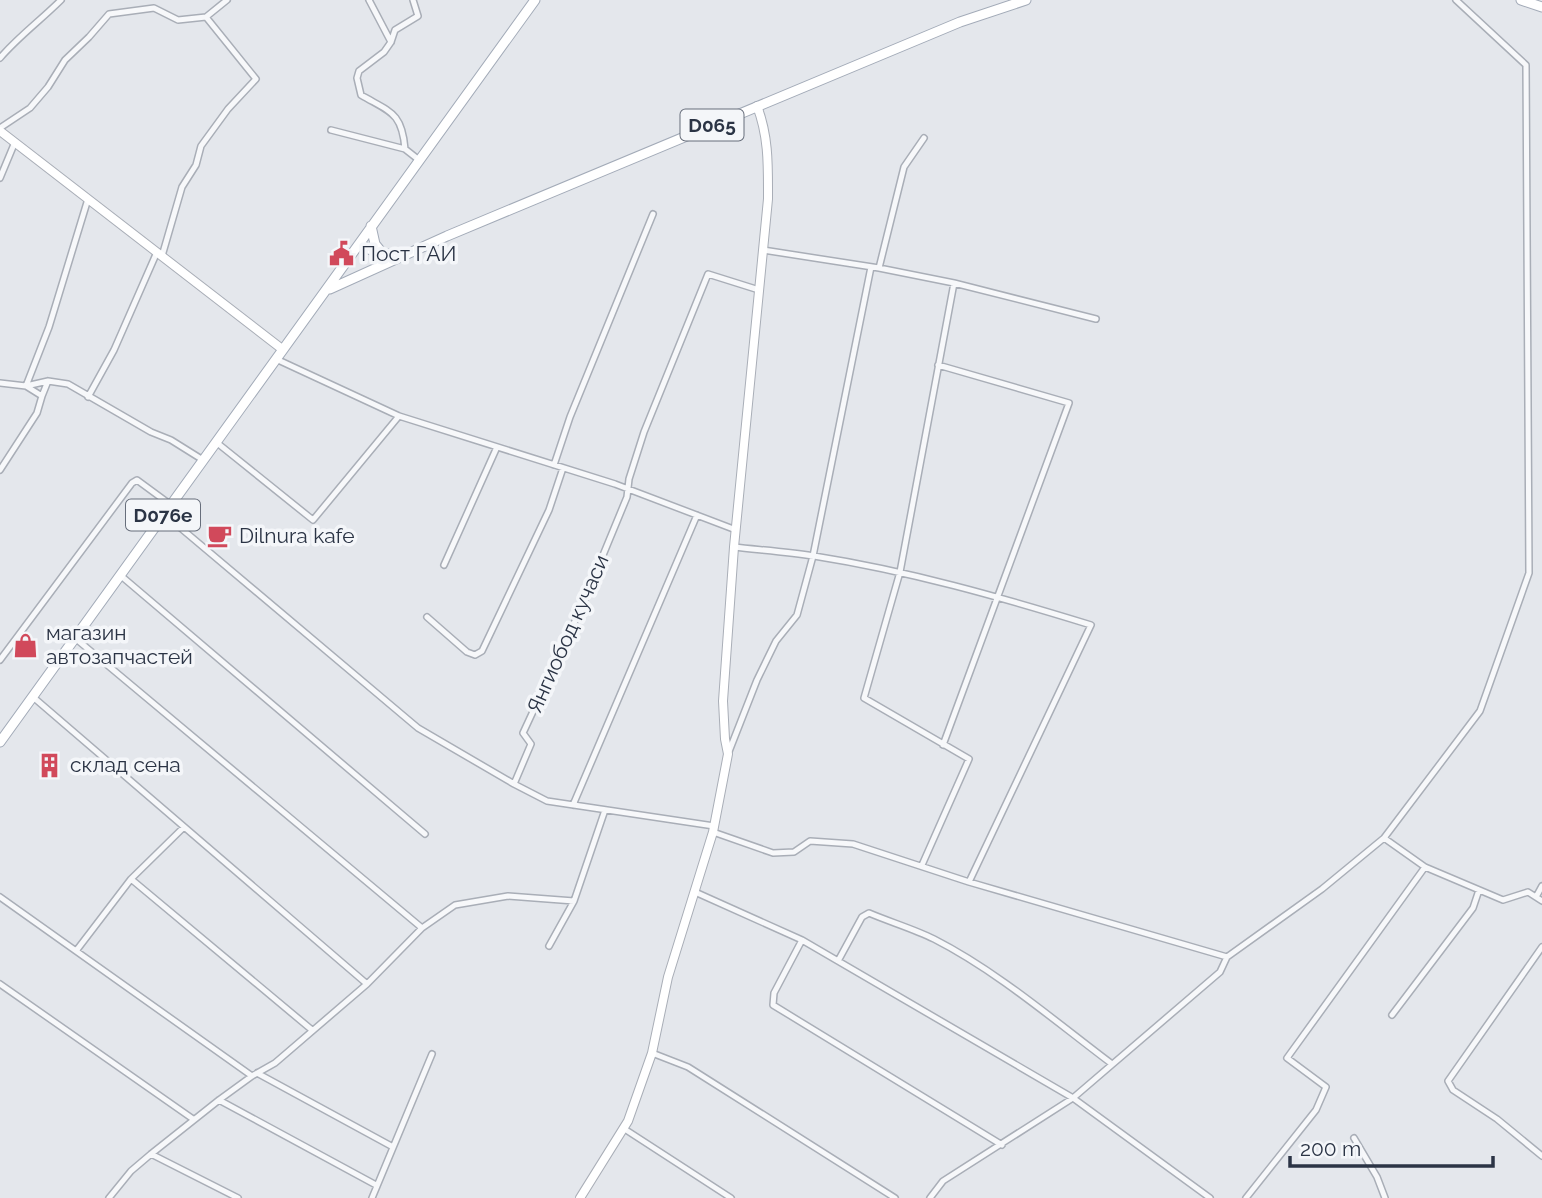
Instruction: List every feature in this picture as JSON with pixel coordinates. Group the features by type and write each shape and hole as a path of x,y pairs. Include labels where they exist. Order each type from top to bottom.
{"main road":[{"name":"D076e","path":"0,742 3,730 33,697 535,0"},
{"name":"D065","path":"328,289 757,106 960,22 1026,0"},
{"path":"1521,0 1542,7"},
{"path":"371,226 375,244 383,254"},
{"name":"D065","path":"359,244 370,251 401,256"}],"street":[{"path":"0,58 15,40 61,0"},
{"path":"227,0 206,17 178,20 154,8 110,14 65,60 48,87 30,108 0,130 282,349"},
{"path":"369,0 391,42"},
{"path":"405,149 404,132 398,117 361,95 357,78 359,71 384,52 395,30 418,16 413,0"},
{"path":"930,1198 943,1181 1073,1098 1220,971 1227,957 1322,888 1384,838 1479,711 1529,573 1526,65 1456,0"},
{"path":"88,397 114,350 159,254 182,187 196,164 201,146 228,109 256,79 206,17"},
{"path":"729,754 725,739 723,701 734,547 768,199 768,150 764,122 757,106"},
{"path":"331,130 405,149 419,160"},
{"path":"879,268 904,167 923,138"},
{"path":"0,178 15,142"},
{"path":"26,386 49,327 88,199"},
{"path":"554,465 570,417 653,215"},
{"path":"763,250 954,283 1096,319"},
{"path":"580,1198 624,1128 652,1053 668,977 714,829 729,754 771,650 797,615 813,556 871,267"},
{"name":"Янгиобод кучаси","path":"514,784 531,744 523,733 582,606 627,497 644,432 708,274 759,290"},
{"path":"922,865 969,759 864,698 900,572 954,283"},
{"path":"276,359 399,416 628,488 736,530"},
{"path":"938,365 1069,403 943,744"},
{"path":"0,470 37,413 48,381"},
{"path":"0,383 26,386 48,381 68,384 203,460"},
{"path":"26,386 43,396"},
{"path":"216,442 313,520 399,416"},
{"path":"444,565 497,447"},
{"path":"427,617 467,652 475,655 482,651 549,510 563,467"},
{"path":"0,660 132,483 137,480 171,505"},
{"path":"164,514 418,728 547,801 714,829 773,853 794,852 810,841 853,844 969,882 1227,957"},
{"path":"573,805 697,515"},
{"path":"734,547 813,556 900,572 999,597 1091,625 969,882"},
{"path":"120,575 425,834"},
{"path":"75,638 422,928"},
{"path":"33,697 367,984"},
{"path":"549,946 574,901 605,810"},
{"path":"76,951 131,879 184,827"},
{"path":"1384,838 1425,867 1503,900 1528,892 1539,899 1542,886"},
{"path":"1245,1198 1316,1110 1326,1087 1287,1058 1425,867"},
{"path":"131,879 313,1030"},
{"path":"1392,1015 1473,908 1479,890"},
{"path":"695,892 802,940 1073,1098 1210,1198"},
{"path":"109,1198 131,1171 150,1154 254,1074 275,1063 367,984 422,928 455,905 508,896 574,901"},
{"path":"0,897 254,1074 393,1147"},
{"path":"838,961 862,917 869,913 934,939 1016,992 1112,1064"},
{"path":"802,940 774,993 773,1006 1002,1145"},
{"path":"1542,947 1448,1082 1453,1090 1497,1119 1542,1156"},
{"path":"0,984 193,1119"},
{"path":"652,1053 688,1067 895,1198"},
{"path":"372,1198 432,1054"},
{"path":"219,1100 376,1185"},
{"path":"624,1128 731,1198"},
{"path":"1354,1138 1377,1177 1385,1198"},
{"path":"150,1154 239,1198"}],"place":[{"name":"Пост ГАИ","path":"341,254"},
{"name":"Dilnura kafe","path":"219,536"},
{"name":"магазин автозапчастей","path":"26,645"},
{"name":"склад сена","path":"50,765"}]}
